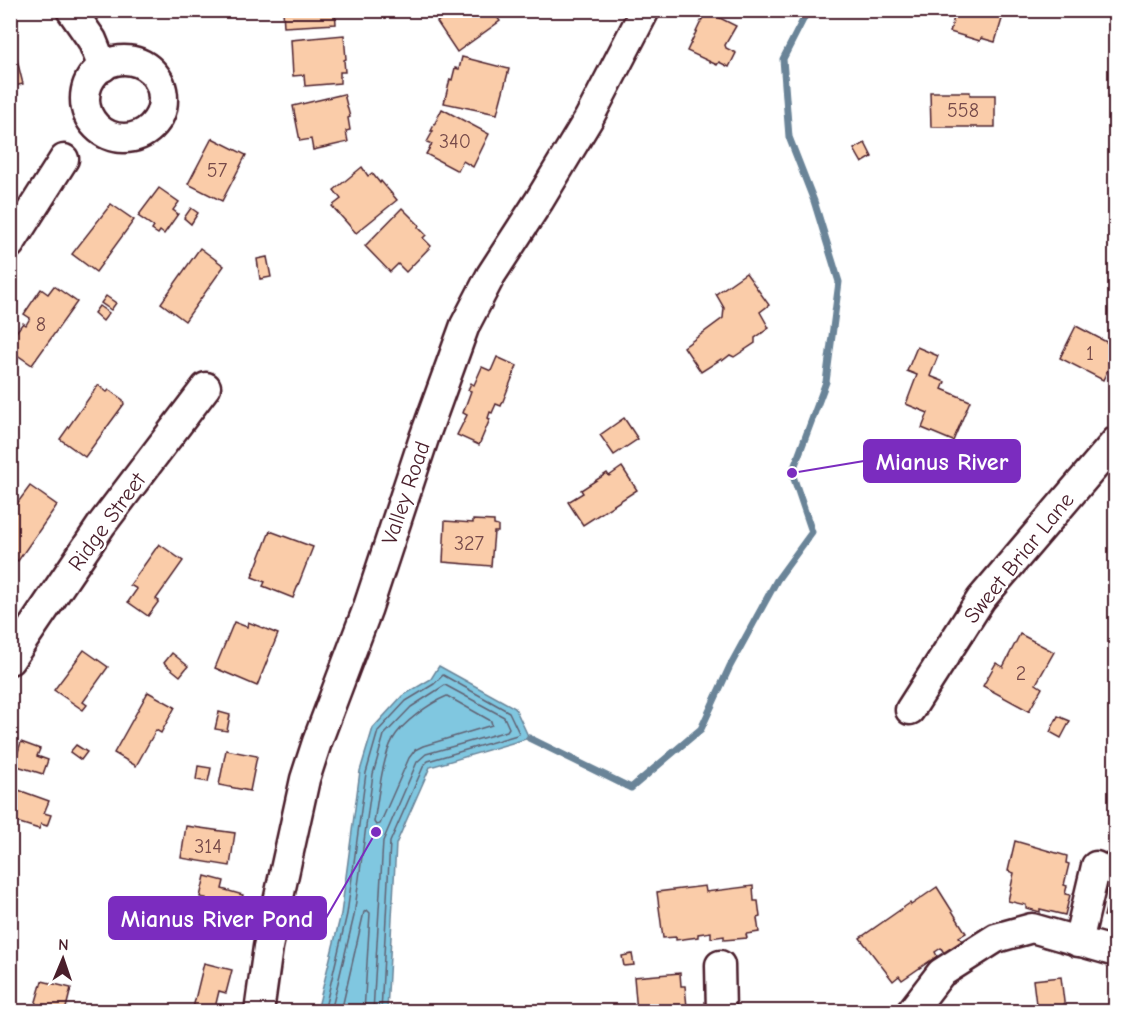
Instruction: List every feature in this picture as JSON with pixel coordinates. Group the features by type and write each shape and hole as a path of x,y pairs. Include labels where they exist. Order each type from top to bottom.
{"street":[{"path":"71,10 92,40 103,67"},
{"name":"Valley Road","path":"260,1011 268,947 311,761 367,610 424,438 465,325 491,275 589,117 645,10"},
{"path":"10,244 64,159"},
{"name":"Ridge Street","path":"10,660 102,524 206,387"},
{"name":"Sweet Briar Lane","path":"910,710 981,599 1116,441"},
{"path":"1078,942 1096,866"},
{"path":"911,1011 940,974 996,938 1032,928 1116,952"},
{"path":"720,965 721,1011"}],"water":[{"path":"439,666 515,708 529,738 430,767 396,844 387,1011 317,1011 341,914 360,771 373,728 402,696 431,679"}],"building":[{"path":"283,10 335,10 336,24 284,27"},
{"path":"435,10 492,10 500,21 457,52 437,22 441,19"},
{"path":"956,10 986,10 1003,16 995,42 981,38 980,41 950,32"},
{"path":"706,11 736,26 725,45 726,48 736,53 729,67 719,62 717,65 687,51"},
{"path":"344,35 345,72 340,72 340,83 305,86 304,75 293,76 291,40"},
{"path":"10,37 23,84 10,87"},
{"path":"462,57 509,69 497,114 444,103 450,79 452,80 455,68 459,69"},
{"path":"930,92 970,92 970,95 995,95 995,127 931,127"},
{"path":"344,94 350,117 348,118 350,130 346,131 348,142 313,150 311,139 300,141 293,106"},
{"path":"442,109 489,134 473,167 463,161 458,171 426,154 432,144 427,142"},
{"path":"212,138 246,155 222,201 188,184"},
{"path":"865,143 872,157 862,163 854,149"},
{"path":"362,167 368,176 372,173 380,183 381,181 397,200 356,233 332,206 341,199 334,190"},
{"path":"159,188 179,202 173,210 178,214 164,234 160,231 158,234 152,230 154,227 138,216"},
{"path":"111,204 134,220 96,272 72,254"},
{"path":"191,208 198,213 191,224 184,218"},
{"path":"402,208 419,225 418,227 426,235 423,238 431,246 406,272 398,264 390,272 365,246"},
{"path":"200,248 224,266 185,321 161,303"},
{"path":"267,257 271,277 260,279 257,259"},
{"path":"746,273 769,305 760,312 769,328 755,338 755,343 734,357 730,355 722,361 721,359 701,372 684,347 723,318 724,308 716,294"},
{"path":"54,286 77,302 32,365 10,350 10,340 23,323 26,325 30,318 24,314 41,289 48,294"},
{"path":"106,296 116,303 111,310 101,303"},
{"path":"99,306 109,313 103,321 94,313"},
{"path":"1076,326 1116,347 1116,355 1112,361 1116,363 1116,366 1113,370 1109,367 1103,380 1060,358"},
{"path":"917,347 938,356 930,376 945,382 942,389 970,401 953,441 922,428 928,413 906,404 917,375 907,371"},
{"path":"497,357 517,366 501,406 496,404 492,413 490,412 488,418 490,419 479,445 457,435 467,415 463,413 471,391 468,390 471,383 474,385 482,367 491,371"},
{"path":"98,385 123,400 124,404 85,457 60,439"},
{"path":"624,418 638,439 614,455 600,435"},
{"path":"622,467 637,490 583,525 568,502 583,493 581,490 607,473 609,476"},
{"path":"30,486 57,505 18,561 10,555 10,513"},
{"path":"473,520 494,521 494,525 498,526 498,532 494,532 491,566 443,562 445,521 473,523"},
{"path":"270,531 313,547 293,598 263,586 265,582 252,577"},
{"path":"159,544 183,561 156,599 159,601 148,616 128,602 137,589 130,585"},
{"path":"234,622 247,627 248,622 278,634 257,686 215,668"},
{"path":"1020,634 1054,652 1036,684 1042,688 1029,711 983,686 996,663 1003,667"},
{"path":"84,650 108,667 83,702 87,705 83,710 54,690"},
{"path":"172,653 188,666 180,676 164,663"},
{"path":"148,692 175,707 161,733 156,730 136,766 114,753"},
{"path":"219,712 230,715 227,731 215,729"},
{"path":"1058,716 1070,721 1061,738 1050,732"},
{"path":"21,742 40,749 37,756 48,760 43,774 14,765"},
{"path":"76,745 87,752 81,760 70,752"},
{"path":"226,750 257,756 250,791 219,785"},
{"path":"198,766 211,768 208,782 196,780"},
{"path":"10,787 49,801 44,813 51,815 47,826 41,824 39,829 10,820"},
{"path":"186,826 235,833 230,866 181,858"},
{"path":"1015,841 1067,856 1066,863 1069,864 1064,885 1067,886 1065,894 1070,895 1065,915 1040,909 1040,912 1026,908 1026,905 1008,901 1014,873 1008,871"},
{"path":"205,876 224,881 222,889 243,895 238,914 204,906 206,898 200,897"},
{"path":"705,886 706,892 753,886 754,901 758,901 759,932 746,934 747,938 724,940 724,936 711,938 711,932 698,934 698,937 676,940 676,937 663,938 657,892"},
{"path":"937,887 966,933 959,937 962,941 944,953 941,948 935,952 937,956 902,980 899,976 893,981 860,938"},
{"path":"1110,894 1116,895 1116,919 1104,916"},
{"path":"632,954 634,965 624,966 622,956"},
{"path":"204,963 232,970 226,993 219,991 214,1012 192,1012"},
{"path":"680,973 681,986 685,986 687,1007 682,1007 683,1012 637,1012 634,977"},
{"path":"1061,977 1065,1010 1037,1012 1033,980"},
{"path":"42,981 71,988 65,1012 35,1005"},
{"path":"856,1006 880,1009 879,1012 855,1012"}],"waterway":[{"path":"529,738 631,788 701,729 730,666 777,580 812,532 792,473 826,382 839,282 814,201 789,137 783,59 808,10"}],"place":[{"name":"Mianus River","path":"792,473"},
{"name":"Mianus River Pond","path":"376,832"}]}
